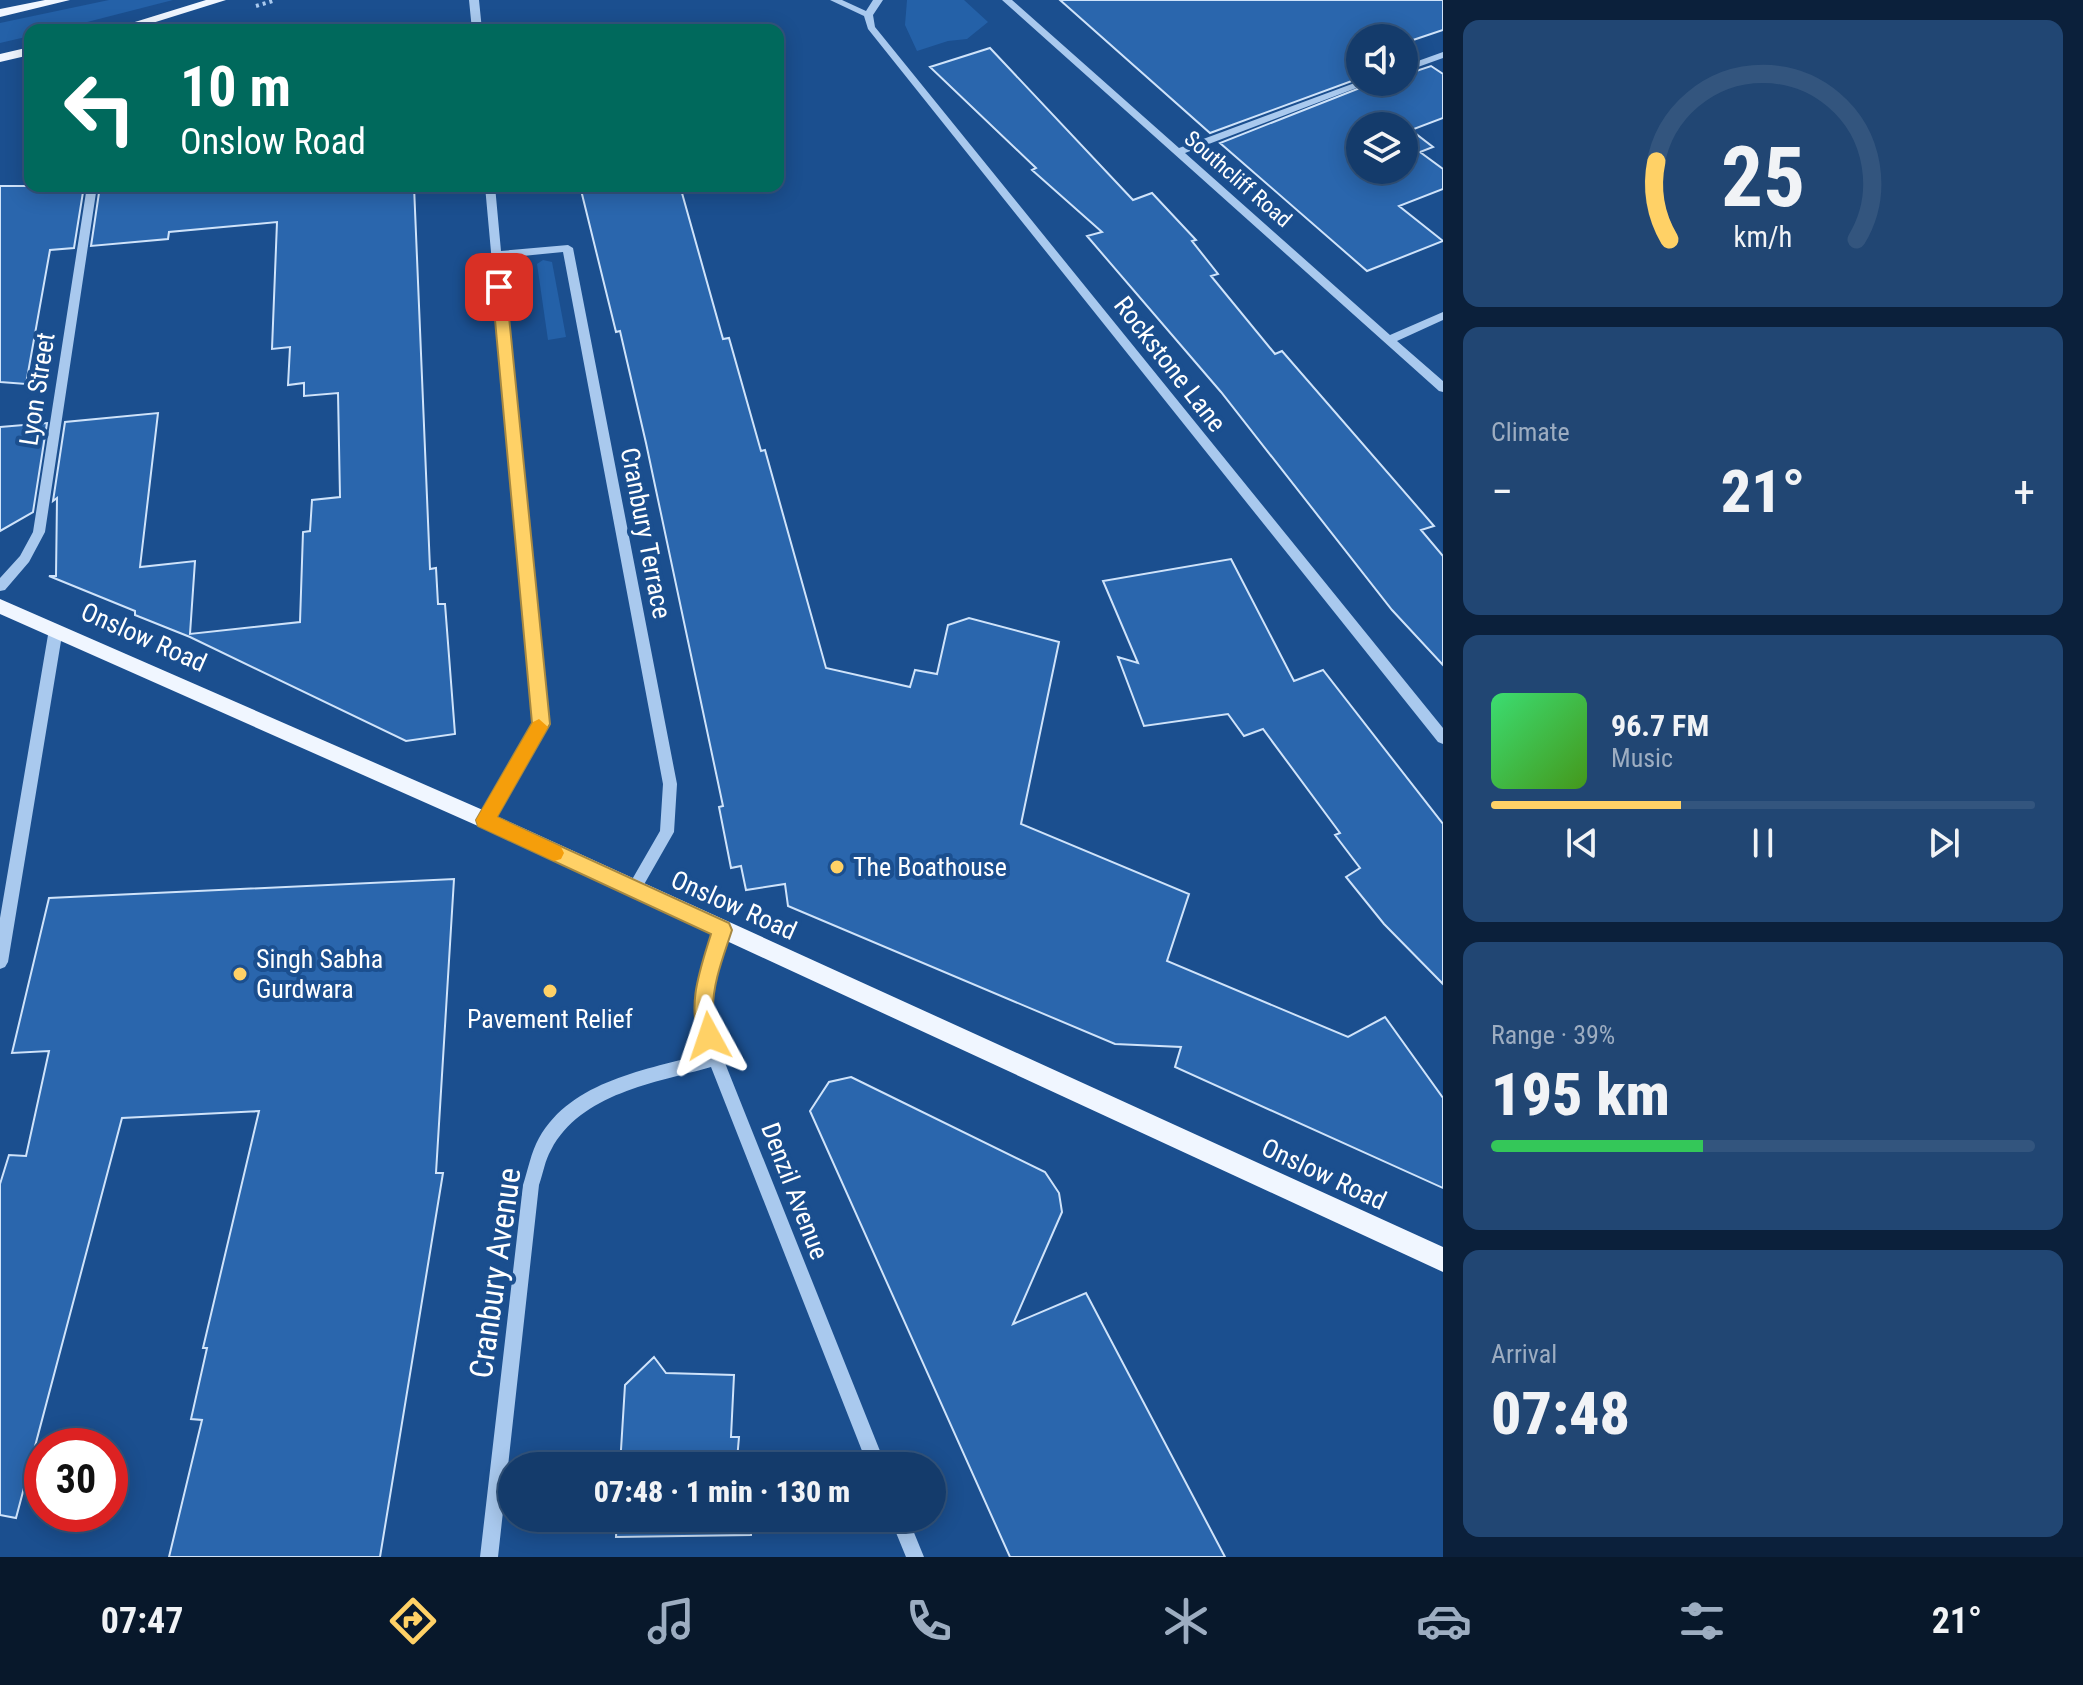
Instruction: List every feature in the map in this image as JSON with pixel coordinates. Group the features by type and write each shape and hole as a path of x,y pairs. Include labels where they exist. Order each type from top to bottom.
{"main road":[{"path":"0,13 64,0"},
{"path":"137,24 220,0"},
{"path":"0,58 24,52"},
{"name":"Onslow Road","path":"0,606 485,820 1443,1260"}],"street":[{"path":"474,0 476,24"},
{"path":"835,0 868,15 878,0"},
{"name":"Southcliff Road","path":"1007,0 1443,388"},
{"name":"Rockstone Lane","path":"868,15 871,27 894,57 950,122 1167,397 1443,738"},
{"path":"1418,64 1443,55"},
{"path":"1177,152 1346,90"},
{"name":"Lyon Street","path":"0,586 25,559 39,532 91,192"},
{"path":"485,820 541,724 491,192"},
{"name":"Cranbury Terrace","path":"496,255 568,248 670,784 667,832 633,890"},
{"path":"1389,340 1443,316"},
{"path":"0,962 56,629"},
{"name":"Denzil Avenue","path":"722,930 708,974 702,1013 715,1058 871,1452"},
{"name":"Cranbury Avenue","path":"489,1557 531,1185 546,1143 568,1115 593,1096 715,1058"},
{"path":"905,1532 915,1557"}],"shaded area":[{"path":"109,0 173,0 79,24 24,24 24,37 0,43 0,23"},
{"path":"907,0 964,0 988,22 967,39 948,41 917,51 905,25"},
{"path":"543,260 552,262 566,337 548,340 537,264"}],"building":[{"path":"1060,0 1443,0 1443,30 1418,38 1418,24 1346,24 1346,83 1210,133"},
{"path":"990,48 1133,200 1152,193 1196,240 1192,241 1218,274 1211,276 1275,354 1282,351 1434,526 1421,530 1443,556 1443,665 1392,610 1221,392 1087,236 1102,232 1032,170 1036,168 930,67"},
{"path":"1431,66 1443,74 1443,118 1418,127 1418,112 1346,112 1346,184 1418,184 1418,135 1433,147 1420,152 1443,169 1443,189 1399,206 1443,241 1367,271 1220,143 1346,93 1346,96 1418,96 1418,70"},
{"path":"0,186 24,186 24,192 83,192 74,248 50,250 26,384 0,382"},
{"path":"99,192 414,192 430,569 436,568 438,604 445,604 455,734 406,741 190,637 135,615 135,611 49,576 56,576 57,498 53,501 65,422 158,413 140,567 195,561 190,634 300,622 303,532 310,531 312,500 340,497 338,393 304,396 304,383 288,385 290,347 272,349 277,222 169,232 168,239 91,246"},
{"path":"581,192 682,192 723,339 729,338 761,451 765,450 826,668 910,687 915,670 937,674 948,625 969,618 1059,642 1021,824 1189,894 1167,961 1348,1037 1385,1017 1443,1098 1443,1188 1175,1067 1181,1047 1115,1044 788,906 785,884 746,890 741,866 731,868 719,807 723,806 646,443 620,331 616,332"},
{"path":"47,423 33,512 0,531 0,427"},
{"path":"1231,559 1294,681 1323,670 1443,824 1443,984 1384,924 1346,877 1360,868 1335,835 1340,833 1263,729 1244,736 1228,714 1144,726 1118,657 1138,663 1103,581"},
{"path":"454,879 436,1173 443,1173 380,1557 169,1557 202,1420 191,1419 207,1348 203,1348 259,1111 122,1118 40,1428 24,1428 24,1488 16,1518 0,1515 0,1184 9,1155 26,1156 49,1051 12,1053 49,898"},
{"path":"851,1077 1045,1172 1059,1193 1062,1212 1013,1324 1086,1293 1225,1557 1010,1557 810,1111 829,1082"},
{"path":"654,1357 666,1373 734,1375 731,1437 739,1437 738,1452 621,1452 625,1385"},
{"path":"616,1532 751,1532 751,1535 616,1537"}],"slow traffic":[{"path":"539,727 485,820 554,853"}],"place":[{"name":"The Boathouse","path":"837,867"},
{"name":"Singh Sabha Gurdwara","path":"240,974"},
{"name":"Pavement Relief","path":"550,991"}],"route":[{"path":"499,287 541,724 485,820 722,930 708,974 702,1013 709,1036"}]}
